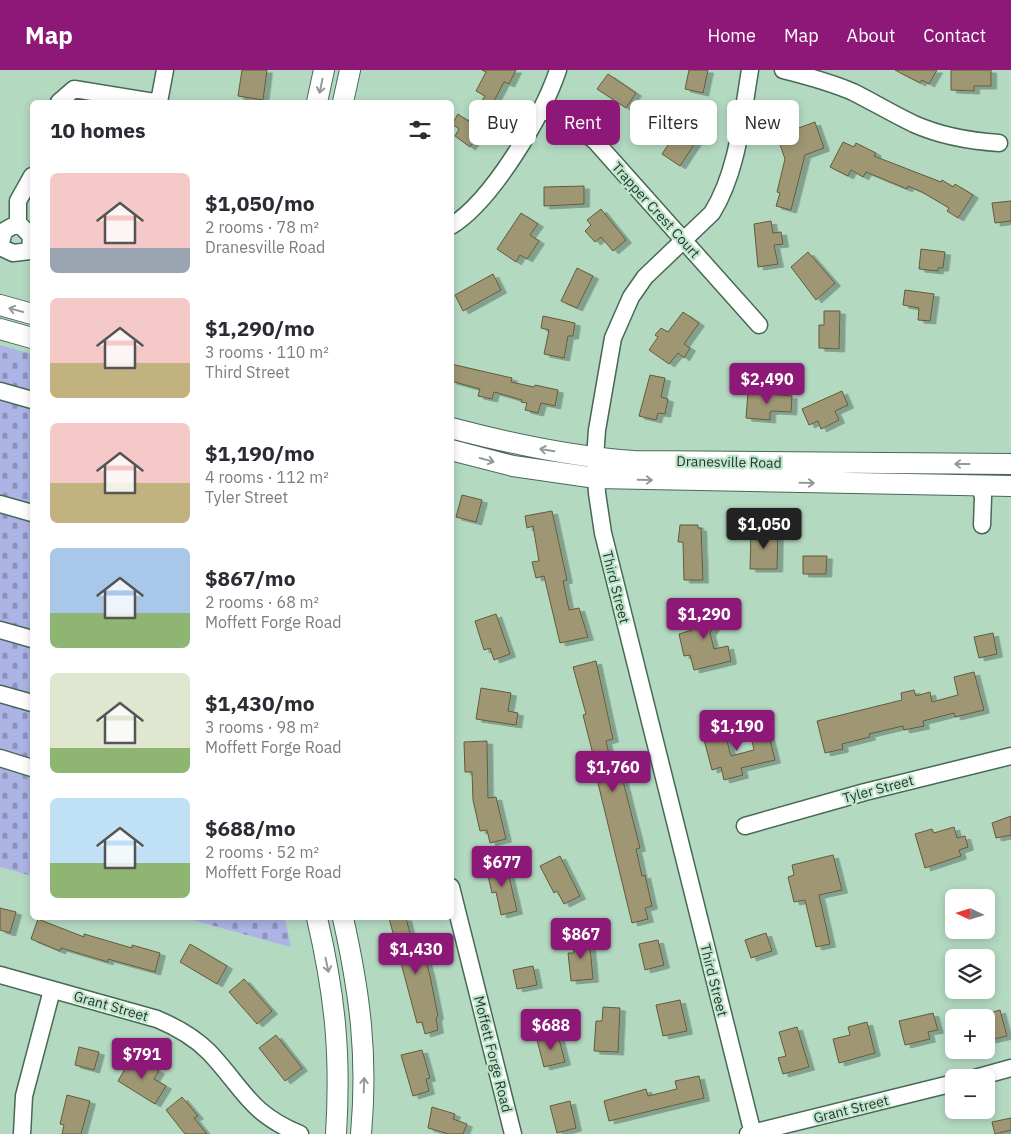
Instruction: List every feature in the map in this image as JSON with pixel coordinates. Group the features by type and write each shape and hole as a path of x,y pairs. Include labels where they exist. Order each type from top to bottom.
{"main road":[{"path":"317,100 324,70"},
{"path":"343,100 350,70"},
{"path":"0,305 30,313"},
{"path":"0,329 30,337"},
{"name":"Dranesville Road","path":"454,429 595,468 634,461 1011,464"},
{"name":"Dranesville Road","path":"454,451 513,466 595,468 980,487 1011,486"},
{"path":"316,920 336,1016 338,1063 336,1134"},
{"path":"343,920 352,959 363,1031 365,1076 360,1134"}],"street":[{"path":"159,100 165,70"},
{"path":"454,224 477,207 528,134 542,109 558,70"},
{"name":"Third Street","path":"750,70 736,150 720,200 712,213 645,277 621,315 613,338 597,430 595,468 603,533 751,1134"},
{"path":"783,70 817,79 852,92 914,124 948,136 999,143"},
{"path":"61,100 74,89 142,100"},
{"name":"Trapper Crest Court","path":"542,109 577,127 595,141 759,325"},
{"path":"18,224 18,201 30,180"},
{"path":"0,391 30,399"},
{"path":"980,487 982,525"},
{"path":"0,504 30,512"},
{"path":"0,630 30,638"},
{"path":"0,694 30,702"},
{"name":"Tyler Street","path":"745,826 865,792 1011,756"},
{"path":"0,758 30,767"},
{"name":"Moffett Forge Road","path":"454,900 513,1134"},
{"name":"Grant Street","path":"0,975 157,1019 174,1027 209,1052 254,1107 283,1127 300,1134"},
{"path":"22,1134 24,1096 52,990"},
{"path":"995,1072 1011,1068"},
{"name":"Grant Street","path":"751,1134 945,1085"}],"green space":[{"path":"0,345 30,353 30,875 0,867"},
{"path":"192,920 285,920 291,947"}],"building":[{"path":"242,70 267,70 263,100 238,96"},
{"path":"482,70 516,70 509,84 504,82 494,100 482,100 485,96 476,91 486,72"},
{"path":"689,70 708,70 703,93 685,89"},
{"path":"895,70 937,70 929,84 922,80 920,83"},
{"path":"951,70 991,70 991,86 974,86 974,91 951,90"},
{"path":"608,74 636,93 626,108 620,104 620,100 614,100 597,89"},
{"path":"458,114 468,121 469,120 469,145 471,145 470,147 455,136 459,129 454,125 454,121"},
{"path":"815,122 824,148 805,155 791,210 776,206 780,193 777,192 785,159 780,145 799,145 799,128"},
{"path":"843,142 854,147 856,143 876,153 874,156 941,182 942,180 953,187 955,184 973,195 958,218 947,211 949,208 908,186 907,189 866,172 863,177 851,170 848,176 830,167"},
{"path":"668,145 694,145 680,166 662,154"},
{"path":"584,186 584,204 544,206 544,187"},
{"path":"1011,201 1011,221 995,223 992,203"},
{"path":"601,209 626,240 613,251 601,237 595,242 585,231 591,225 587,220"},
{"path":"521,213 538,224 530,235 539,241 527,259 520,255 516,262 497,249"},
{"path":"771,221 773,233 781,232 783,244 774,245 778,264 758,267 754,224"},
{"path":"921,249 945,252 943,268 938,268 938,271 919,269"},
{"path":"808,252 835,283 816,300 791,267"},
{"path":"577,268 593,276 577,308 561,301"},
{"path":"493,274 501,290 463,311 455,295"},
{"path":"905,290 934,294 930,321 918,320 919,308 903,305"},
{"path":"824,311 840,311 839,349 819,348 819,325 824,325"},
{"path":"683,312 699,323 684,344 690,348 684,358 678,353 669,364 649,350 658,337 655,335 661,328 668,332"},
{"path":"543,316 575,323 573,336 568,336 564,358 544,354 549,330 541,328"},
{"path":"454,365 512,378 511,382 558,390 555,406 541,403 538,413 525,410 527,403 521,402 522,400 494,392 492,399 478,396 480,389 454,382"},
{"path":"650,375 665,378 661,397 668,399 665,414 658,413 656,420 639,416"},
{"path":"842,391 848,405 835,411 839,420 821,429 818,421 809,425 802,409"},
{"path":"748,392 792,396 791,412 770,412 770,420 746,418"},
{"path":"462,495 482,500 476,522 456,517"},
{"path":"552,511 567,580 563,581 569,610 579,608 588,637 560,643 544,576 536,578 532,562 539,561 533,526 527,528 525,516"},
{"path":"680,525 698,525 698,528 701,528 703,580 684,580 683,542 678,542"},
{"path":"751,530 778,530 777,569 750,569"},
{"path":"803,556 827,556 826,574 803,574"},
{"path":"710,605 715,612 725,611 710,633 714,649 728,646 731,661 694,670 690,655 684,656 679,634 692,630 696,616 695,608"},
{"path":"496,614 510,654 494,660 490,648 484,650 475,621"},
{"path":"993,633 997,654 979,658 974,637"},
{"path":"596,661 613,739 606,741 613,771 620,769 640,848 636,849 642,876 645,875 652,906 645,908 648,919 632,923 596,775 598,774 583,715 586,714 573,667"},
{"path":"974,672 984,710 955,717 954,713 923,721 924,726 904,730 903,726 869,734 870,737 842,744 843,749 825,753 817,721 902,700 901,693 914,690 916,696 930,692 932,702 958,695 954,677"},
{"path":"481,688 511,693 508,711 518,713 516,725 476,719"},
{"path":"723,727 731,756 754,750 750,733 767,729 775,760 741,768 743,775 724,780 721,767 712,770 702,732"},
{"path":"487,741 488,798 496,797 506,839 490,843 487,830 480,831 473,800 472,772 465,772 464,742"},
{"path":"1011,816 1011,835 996,838 992,823"},
{"path":"954,827 957,838 965,836 968,847 959,850 961,856 925,868 915,834 932,829 934,833"},
{"path":"833,855 842,890 819,895 830,944 816,947 805,900 794,902 788,877 794,875 792,865"},
{"path":"560,856 580,896 564,904 557,891 554,893 540,866"},
{"path":"506,863 517,911 501,915 496,892 492,893 486,867"},
{"path":"0,908 16,912 10,933 0,930"},
{"path":"38,920 41,920 84,937 84,934 132,948 132,945 160,953 155,972 108,959 108,962 61,948 60,951 31,939"},
{"path":"390,920 407,920 411,937 419,935 430,976 438,1016 436,1018 438,1030 425,1034 422,1022 417,1023"},
{"path":"766,933 772,951 751,958 745,940"},
{"path":"589,936 593,979 571,981 568,953 574,953 572,938"},
{"path":"658,940 664,965 645,970 639,944"},
{"path":"190,944 227,966 217,984 180,962"},
{"path":"533,966 537,985 517,989 513,970"},
{"path":"244,979 272,1011 257,1024 229,992"},
{"path":"680,1000 687,1031 663,1036 656,1005"},
{"path":"603,1007 620,1008 618,1052 594,1051 596,1021 602,1021"},
{"path":"1000,1010 1007,1036 995,1039 995,1011"},
{"path":"933,1013 938,1030 928,1032 930,1039 905,1045 899,1021"},
{"path":"867,1022 875,1053 839,1063 833,1039 850,1035 848,1027"},
{"path":"797,1027 809,1067 783,1074 778,1058 786,1056 779,1032"},
{"path":"276,1035 302,1068 285,1081 259,1048"},
{"path":"558,1035 565,1062 544,1067 537,1040"},
{"path":"79,1047 99,1052 94,1070 75,1065"},
{"path":"422,1050 430,1078 426,1079 429,1091 413,1096 401,1055"},
{"path":"133,1055 159,1071 154,1079 166,1086 155,1104 118,1081"},
{"path":"699,1076 704,1098 609,1121 604,1101 646,1089 648,1096 677,1089 675,1081"},
{"path":"67,1095 90,1101 81,1134 62,1134 64,1125 60,1124"},
{"path":"182,1097 198,1116 194,1118 207,1134 185,1134 166,1110"},
{"path":"570,1101 576,1128 557,1133 550,1106"},
{"path":"432,1107 455,1114 453,1119 467,1124 463,1134 449,1134 428,1128"},
{"path":"1011,1118 1011,1130 995,1134 992,1122"}]}
